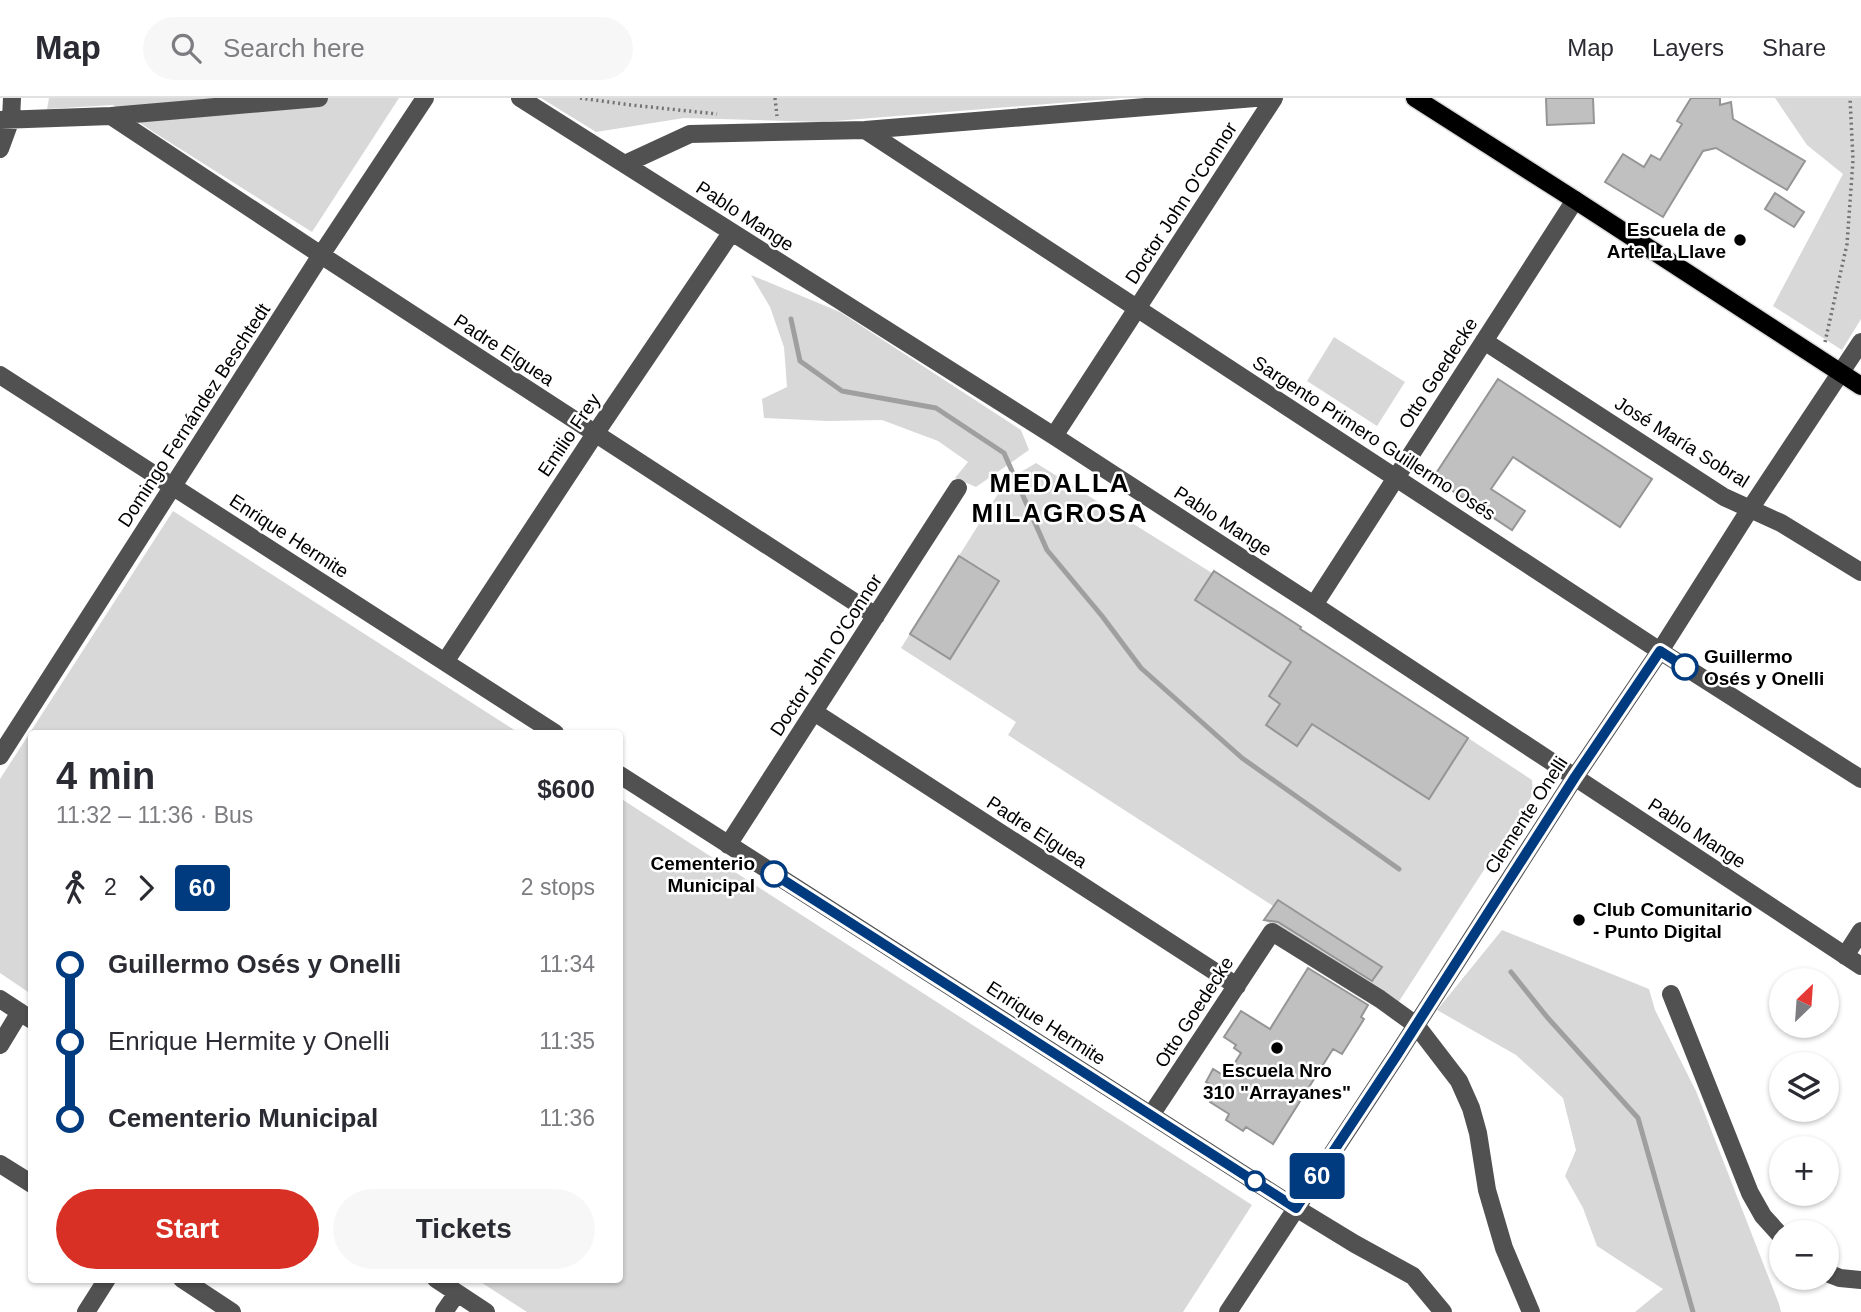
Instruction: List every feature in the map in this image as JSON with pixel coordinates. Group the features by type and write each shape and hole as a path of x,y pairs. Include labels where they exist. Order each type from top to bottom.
{"main road":[{"path":"1415,98 1861,386"}],"street":[{"path":"0,149 12,98"},
{"path":"6,119 111,116 319,98"},
{"name":"Domingo Fernández Beschtedt","path":"0,756 321,255 425,98"},
{"name":"Pablo Mange","path":"520,98 1055,436 1861,966"},
{"path":"625,164 690,134 865,130 1255,98"},
{"name":"Doctor John O'Connor","path":"1055,436 1274,98"},
{"name":"Padre Elguea","path":"111,116 876,616"},
{"name":"Sargento Primero Guillermo Osés","path":"865,130 1660,651 1861,779"},
{"name":"Otto Goedecke","path":"1314,605 1575,200"},
{"name":"Emilio Frey","path":"445,662 731,233"},
{"name":"José María Sobral","path":"1484,341 1724,497 1781,523 1861,572"},
{"name":"Clemente Onelli","path":"1228,1312 1861,342"},
{"name":"Enrique Hermite","path":"0,375 550,730"},
{"name":"Doctor John O'Connor","path":"728,845 958,488"},
{"name":"Padre Elguea","path":"814,712 1237,986"},
{"name":"Enrique Hermite","path":"623,777 1296,1208 1413,1276 1441,1311"},
{"path":"1845,956 1861,931"},
{"name":"Otto Goedecke","path":"1151,1115 1272,932 1380,999 1416,1025"},
{"path":"1671,995 1750,1193 1769,1223"},
{"path":"0,999 26,1016 0,1045"},
{"path":"1416,1025 1459,1081 1471,1108 1487,1190 1497,1225 1531,1312"},
{"path":"0,1164 28,1182"},
{"path":"1839,1278 1861,1280"},
{"path":"86,1312 104,1283"},
{"path":"188,1283 232,1312"},
{"path":"442,1283 486,1312"},
{"path":"444,1312 457,1293"}],"path":[{"path":"580,98 724,115"},
{"path":"775,98 777,116 785,116"},
{"path":"1821,360 1847,244 1853,160 1850,98"}],"shaded area":[{"path":"49,98 399,98 312,232 113,105 47,109"},
{"path":"541,98 1123,98 822,122 684,118 596,132"},
{"path":"1775,98 1861,98 1861,319 1842,350 1773,306 1843,174 1807,145"},
{"path":"751,275 840,312 1021,430 1029,450 976,487 955,478 968,462 938,441 882,420 764,418 762,399 787,387 784,347 770,307"},
{"path":"1334,337 1405,382 1377,426 1307,381"},
{"path":"1036,463 1212,573 1214,571 1532,780 1533,794 1396,1006 1264,920 1273,906 1008,735 1016,722 901,648 1006,481"},
{"path":"173,511 514,730 32,730"},
{"path":"28,736 28,992 0,973 0,779"},
{"name":"Cementerio Municipal","path":"623,800 1252,1205 1183,1312 527,1312 482,1283 623,1283"},
{"path":"1502,930 1649,989 1655,1010 1696,1091 1769,1278 1769,1290 1774,1290 1781,1312 1635,1312 1663,1289 1597,1246 1583,1208 1565,1176 1576,1150 1563,1098 1516,1055 1437,1010"}],"building":[{"path":"1546,98 1593,98 1594,123 1547,125"},
{"path":"1691,98 1720,98 1720,105 1731,102 1733,119 1805,161 1787,190 1716,148 1703,151 1663,217 1605,182 1623,154 1644,167 1651,155 1660,160 1682,124 1677,121"},
{"path":"1775,193 1804,212 1794,227 1765,209"},
{"path":"1498,379 1652,479 1620,527 1513,457 1491,489 1525,511 1512,530 1433,478"},
{"path":"959,556 999,581 950,659 910,634"},
{"path":"1214,571 1468,738 1429,799 1312,724 1297,746 1266,725 1280,704 1269,696 1291,662 1195,600"},
{"path":"1278,900 1382,967 1372,981 1278,922 1264,920"},
{"path":"1308,968 1368,1005 1361,1017 1364,1019 1342,1054 1333,1049 1273,1144 1246,1127 1243,1131 1226,1120 1229,1114 1210,1102 1219,1089 1206,1082 1213,1069 1226,1077 1241,1053 1234,1048 1236,1045 1224,1037 1241,1011 1270,1029"}],"waterway":[{"path":"791,319 800,361 842,391 936,408 1004,453 1047,550 1141,668 1242,758 1399,869"},
{"path":"1511,972 1547,1017 1638,1118 1693,1312"}],"bus line":[{"name":"60","path":"774,874 1296,1208 1575,777 1660,651 1685,667"}],"place":[{"name":"Escuela de Arte La Llave","path":"1740,240"},
{"name":"Guillermo Osés y Onelli","path":"1685,667"},
{"name":"Cementerio Municipal","path":"774,874"},
{"name":"Club Comunitario - Punto Digital","path":"1579,920"},
{"name":"Escuela Nro 310 \"Arrayanes\"","path":"1277,1048"}],"district":[{"name":"MEDALLA MILAGROSA","path":"1060,498"}]}
